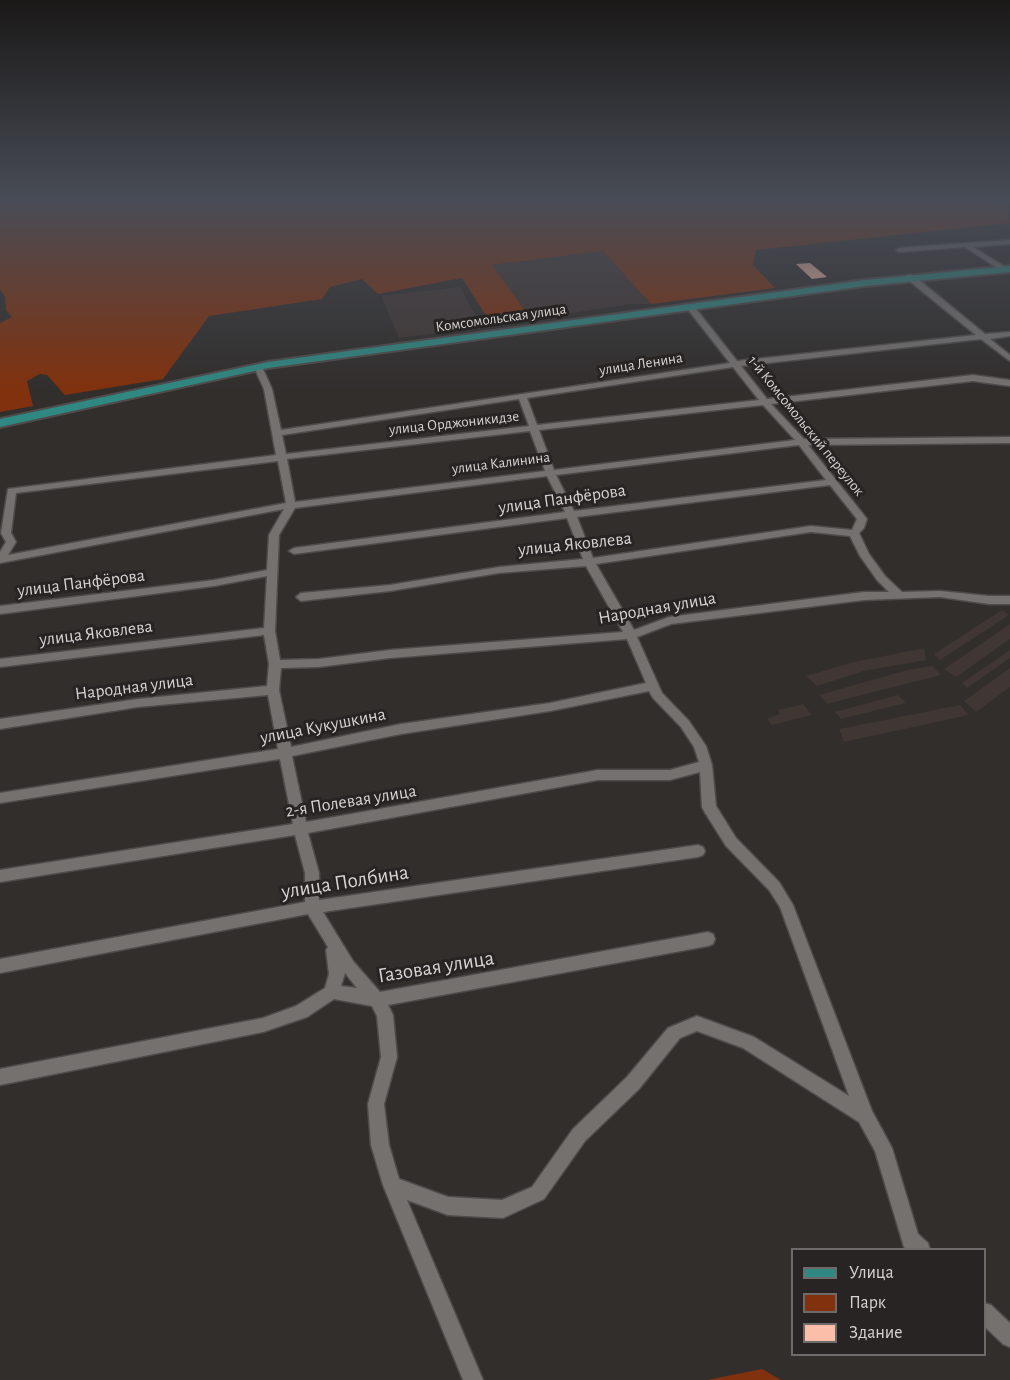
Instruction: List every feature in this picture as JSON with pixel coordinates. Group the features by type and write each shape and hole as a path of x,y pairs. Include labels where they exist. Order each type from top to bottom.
{"main road":[{"name":"Комсомольская улица","path":"0,423 258,367 910,278 1006,269"}],"street":[{"path":"910,278 1010,359"},
{"name":"1-й Комсомольский переулок","path":"690,307 862,519 859,528 854,533 864,554 881,578 900,596"},
{"name":"улица Ленина","path":"278,433 736,364 1010,334"},
{"path":"258,367 268,389 291,506 274,535 269,631 275,664 273,690 300,827 312,873 312,907 348,966 381,1008 389,1057 376,1104 380,1145 392,1185 473,1380"},
{"name":"улица Орджоникидзе","path":"0,560 11,542 6,533 11,491 973,378 1010,383"},
{"path":"522,396 550,472 571,515 589,562 631,635 657,695 685,724 700,746 706,765 709,807 731,842 774,886 786,905 865,1116 883,1148 911,1240 919,1248"},
{"name":"улица Калинина","path":"0,560 291,506 801,442 1010,440"},
{"name":"улица Панфёрова","path":"294,551 834,482"},
{"name":"улица Яковлева","path":"301,597 390,588 499,570 589,562 811,529 854,533"},
{"name":"улица Панфёрова","path":"0,610 214,583 272,572"},
{"name":"Народная улица","path":"275,664 319,663 390,654 631,635 669,621 864,596 940,594 1010,600"},
{"name":"улица Яковлева","path":"0,663 269,631"},
{"name":"улица Кукушкина","path":"0,798 285,753 400,729 550,707 653,686"},
{"name":"Народная улица","path":"0,724 138,703 273,690"},
{"name":"2-я Полевая улица","path":"0,876 367,818 598,776 670,775 706,765"},
{"name":"улица Полбина","path":"0,966 312,907 698,851"},
{"name":"Газовая улица","path":"332,993 358,995 381,1008 708,939"},
{"path":"0,1077 262,1024 301,1012 332,993 337,974 334,945"},
{"path":"392,1185 448,1206 503,1209 538,1193 579,1135 633,1083 674,1033 697,1023 748,1042 865,1116"},
{"path":"986,1314 1010,1337"}],"shaded area":[{"path":"614,263 651,304 632,304 531,319 492,265"},
{"path":"460,287 482,327 399,338 381,296"},
{"path":"1002,610 1009,615 940,660 934,654"},
{"path":"1010,624 1010,639 956,677 944,669"},
{"path":"924,648 926,660 864,671 817,686 806,676 854,662"},
{"path":"1010,650 1010,658 967,688 962,683"},
{"path":"932,666 941,675 827,704 819,695 907,670"},
{"path":"1010,668 1010,687 976,712 964,701"},
{"path":"898,695 906,703 841,719 835,712"},
{"path":"803,704 812,715 772,725 767,719 780,714 778,710"},
{"path":"960,705 969,715 844,742 839,729"}],"green space":[{"path":"0,263 505,263 492,265 531,319 492,325 462,278 378,294 362,279 330,287 322,299 209,316 163,379 65,395 47,375 40,374 27,381 33,406 0,412 0,323 12,317 6,310 5,297 0,289"},
{"path":"614,263 753,263 775,288 651,304"},
{"path":"762,1369 781,1380 707,1380"}],"building":[{"path":"810,263 827,277 812,279 796,264"}]}
